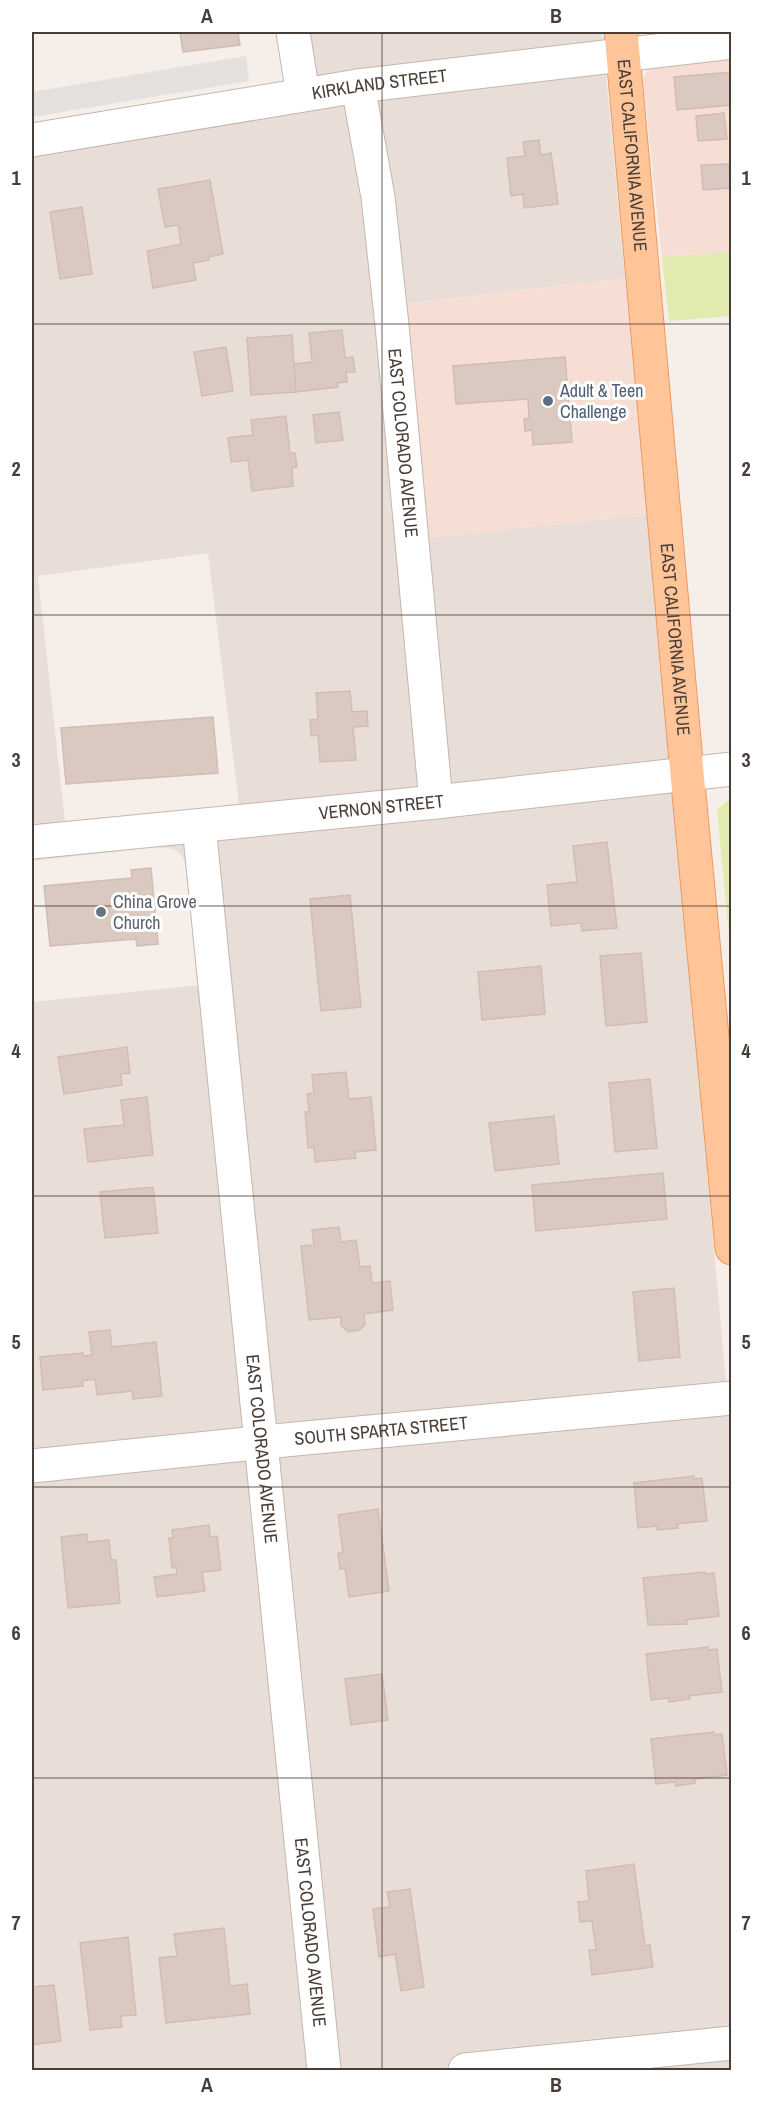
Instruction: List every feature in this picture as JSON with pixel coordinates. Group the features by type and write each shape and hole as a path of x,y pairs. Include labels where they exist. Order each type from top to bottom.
{"main road":[{"name":"EAST CALIFORNIA AVENUE","path":"622,43 732,1248"}],"street":[{"path":"293,32 303,94"},
{"name":"KIRKLAND STREET","path":"32,140 622,43 732,42"},
{"name":"EAST COLORADO AVENUE","path":"358,86 378,197 436,802"},
{"name":"VERNON STREET","path":"32,842 436,802 732,769"},
{"name":"EAST COLORADO AVENUE","path":"199,826 324,2070"},
{"name":"SOUTH SPARTA STREET","path":"32,1466 732,1398"},
{"path":"465,2070 732,2043"}],"shaded area":[{"path":"307,32 602,32 625,278 380,307 403,540 648,515 731,1438 731,2070 32,2070 32,1002 200,985 188,870 181,854 174,849 155,847 32,861 32,154 304,105","holes":["208,553 239,805 65,822 38,576"]},
{"path":"731,55 731,252 662,257 643,80 651,64"},
{"path":"246,56 249,81 32,117 32,92"},
{"path":"625,278 648,515 421,538 400,305"}],"green space":[{"path":"731,252 731,316 669,321 662,257"},
{"path":"731,798 731,958 717,809"}],"building":[{"path":"180,32 238,32 240,45 183,52"},
{"path":"732,72 732,105 677,110 674,77"},
{"path":"724,113 727,139 698,141 696,116"},
{"path":"539,140 541,155 551,153 558,204 524,208 523,194 511,196 507,158 525,156 523,142"},
{"path":"729,164 731,188 703,190 701,165"},
{"path":"210,180 223,254 193,263 196,280 153,288 147,251 181,244 178,225 165,227 158,189"},
{"path":"82,207 92,274 60,279 50,212"},
{"path":"342,330 345,358 353,357 355,372 346,372 347,382 337,383 338,387 296,392 294,364 312,362 309,333"},
{"path":"292,335 296,392 251,395 247,338"},
{"path":"226,347 233,391 202,396 194,352"},
{"name":"Adult & Teen Challenge","path":"565,357 572,442 533,445 532,430 525,431 524,419 529,418 528,399 456,404 453,366"},
{"path":"339,412 343,440 316,443 313,415"},
{"path":"286,416 290,453 295,453 297,467 292,468 293,486 252,491 248,460 231,462 228,438 253,435 251,420"},
{"path":"350,691 352,712 367,711 368,726 353,727 356,760 320,762 318,735 311,736 310,720 318,719 316,693"},
{"path":"213,717 218,773 66,784 61,728"},
{"path":"607,842 617,928 582,931 581,923 551,926 547,885 577,882 573,846"},
{"name":"China Grove Church","path":"151,868 158,944 137,946 136,939 50,946 44,886 132,878 131,870"},
{"path":"350,895 361,1007 321,1011 310,899"},
{"path":"641,953 647,1022 606,1026 600,956"},
{"path":"541,966 545,1014 482,1020 478,972"},
{"path":"127,1047 130,1073 121,1074 122,1085 64,1094 58,1057"},
{"path":"346,1072 349,1099 371,1097 376,1150 355,1152 356,1158 315,1162 314,1147 308,1148 305,1112 309,1112 307,1094 314,1093 312,1075"},
{"path":"650,1079 657,1148 615,1152 609,1083"},
{"path":"147,1097 153,1155 88,1162 84,1129 124,1125 121,1100"},
{"path":"554,1116 559,1164 495,1171 489,1123"},
{"path":"663,1173 667,1219 536,1231 532,1185"},
{"path":"153,1187 158,1233 105,1238 100,1192"},
{"path":"339,1227 341,1242 356,1240 360,1267 370,1266 372,1283 390,1281 393,1310 364,1314 365,1325 359,1330 348,1332 341,1325 341,1317 309,1320 301,1246 314,1245 312,1230"},
{"path":"674,1288 680,1357 639,1361 633,1292"},
{"path":"110,1330 112,1347 156,1342 162,1396 133,1399 132,1391 97,1395 95,1379 82,1381 83,1386 43,1390 40,1357 83,1353 83,1356 92,1355 89,1332"},
{"path":"694,1476 694,1479 702,1478 707,1521 677,1524 678,1528 657,1530 657,1526 638,1528 634,1483"},
{"path":"378,1509 389,1591 349,1597 345,1568 340,1569 338,1553 343,1553 338,1515"},
{"path":"209,1525 210,1537 217,1536 221,1570 202,1572 205,1591 157,1597 154,1577 177,1574 176,1567 172,1568 169,1538 173,1538 172,1530"},
{"path":"87,1534 87,1542 109,1540 111,1560 116,1560 120,1603 68,1608 61,1537"},
{"path":"705,1572 705,1574 714,1573 719,1616 686,1620 687,1624 648,1625 643,1578"},
{"path":"708,1647 708,1650 717,1649 722,1692 689,1696 690,1699 669,1702 668,1698 651,1700 646,1654"},
{"path":"382,1674 388,1720 351,1725 345,1679"},
{"path":"714,1732 714,1735 722,1734 727,1775 695,1779 695,1783 676,1786 675,1782 656,1784 651,1739"},
{"path":"634,1864 645,1946 650,1945 653,1967 592,1975 589,1950 596,1950 592,1921 580,1922 578,1902 589,1901 586,1871"},
{"path":"410,1889 424,1987 401,1991 395,1954 379,1957 373,1909 390,1907 387,1892"},
{"path":"224,1928 230,1986 247,1984 250,2014 166,2023 159,1958 177,1956 174,1934"},
{"path":"128,1937 136,2015 121,2016 122,2027 90,2030 80,1943"},
{"path":"54,1985 61,2041 32,2045 32,1987"}],"place":[{"name":"Adult & Teen Challenge","path":"548,401"},
{"name":"China Grove Church","path":"101,912"}]}
